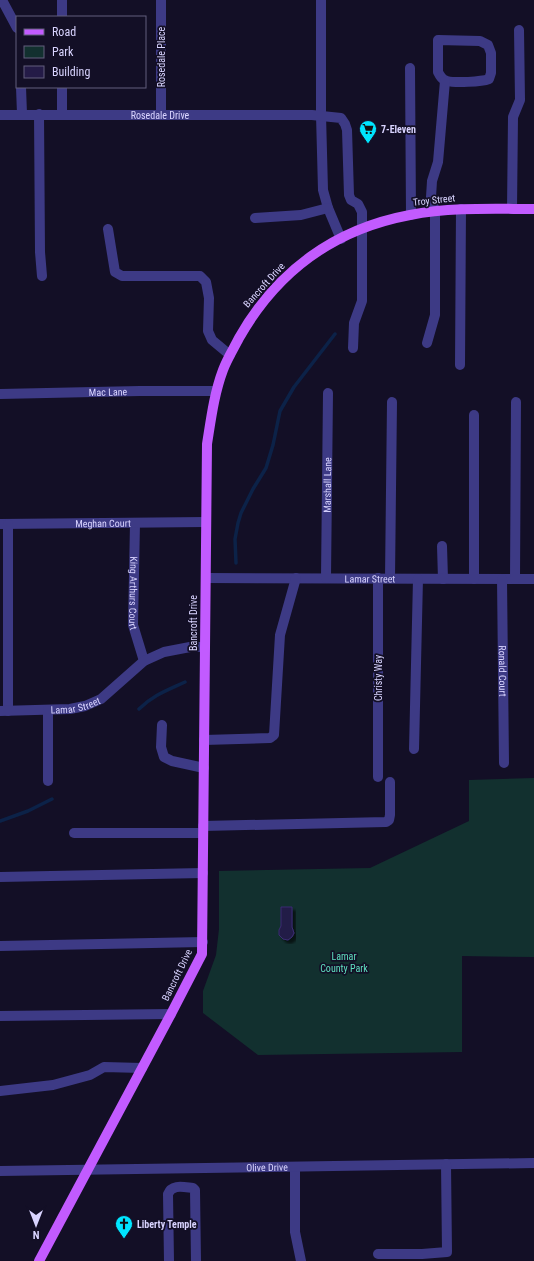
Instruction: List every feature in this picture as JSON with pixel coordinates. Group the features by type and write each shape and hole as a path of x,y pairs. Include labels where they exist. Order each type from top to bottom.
{"main road":[{"name":"Troy Street","path":"341,239 385,220 411,215 462,209 534,208"},
{"name":"Bancroft Drive","path":"39,1261 202,954 207,444 216,391 230,355 251,317 266,298 290,273 319,250 341,239"}],"street":[{"path":"2,0 16,26"},
{"path":"62,0 62,16"},
{"name":"Rosedale Place","path":"161,0 161,114"},
{"path":"321,0 321,115 323,190 328,208 341,239"},
{"path":"512,209 513,118 520,100 519,30"},
{"path":"438,40 480,41 488,45 491,53 491,73 489,79 482,81 446,81 438,72 438,40"},
{"path":"410,68 411,215"},
{"path":"427,343 435,315 435,212 431,197 432,181 438,162 446,81"},
{"path":"21,88 22,114"},
{"path":"62,88 62,114"},
{"path":"39,114 40,252 42,276"},
{"name":"Rosedale Drive","path":"0,115 321,115 341,118 347,130 349,195 351,200 358,204 362,212 363,229 362,301 354,324 353,348"},
{"path":"255,218 301,215 328,208"},
{"path":"460,365 462,209"},
{"path":"108,229 115,272 122,276 200,276 206,282 209,298 208,332 212,340 230,355"},
{"name":"Mac Lane","path":"0,394 216,391"},
{"name":"Marshall Lane","path":"326,578 328,393"},
{"path":"390,578 392,402"},
{"path":"515,579 516,402"},
{"path":"474,415 474,579"},
{"name":"Meghan Court","path":"4,524 206,522"},
{"name":"King Arthurs Court","path":"134,523 132,625 144,661"},
{"path":"4,524 4,711"},
{"path":"442,546 443,579"},
{"name":"Lamar Street","path":"206,578 534,579"},
{"path":"204,740 270,738 274,735 280,635 296,578"},
{"name":"Christy Way","path":"378,578 378,777"},
{"path":"414,749 418,579"},
{"name":"Ronald Court","path":"502,579 504,763"},
{"name":"Lamar Street","path":"4,711 48,710 78,708 85,706 99,700 144,661 164,652 190,647 205,647"},
{"path":"48,710 48,781"},
{"path":"162,725 161,747 164,757 184,764 204,768"},
{"path":"74,833 203,830 386,822 389,820 390,815 390,782"},
{"path":"0,877 203,873"},
{"path":"0,946 203,942"},
{"path":"0,1016 171,1014"},
{"path":"0,1091 53,1085 90,1075 104,1067 142,1068"},
{"name":"Olive Drive","path":"0,1171 534,1163"},
{"path":"378,1254 422,1254 447,1252 446,1164"},
{"path":"295,1167 295,1232 300,1261"},
{"path":"169,1261 168,1194 173,1187 193,1188 195,1190 196,1261"}],"green space":[{"name":"Lamar County Park","path":"534,778 534,957 462,956 462,1052 258,1055 203,1013 203,991 216,955 219,929 219,871 370,868 469,821 469,780"}],"building":[{"path":"281,907 292,907 292,927 294,933 288,940 283,939 279,935 281,926"}],"waterway":[{"path":"236,563 235,539 238,523 241,513 253,489 266,468 273,445 280,411 294,387 335,334"},
{"path":"139,709 155,696 185,682"},
{"path":"0,821 28,811 52,799"}],"place":[{"name":"7-Eleven","path":"368,144"},
{"name":"Liberty Temple","path":"124,1239"}]}
